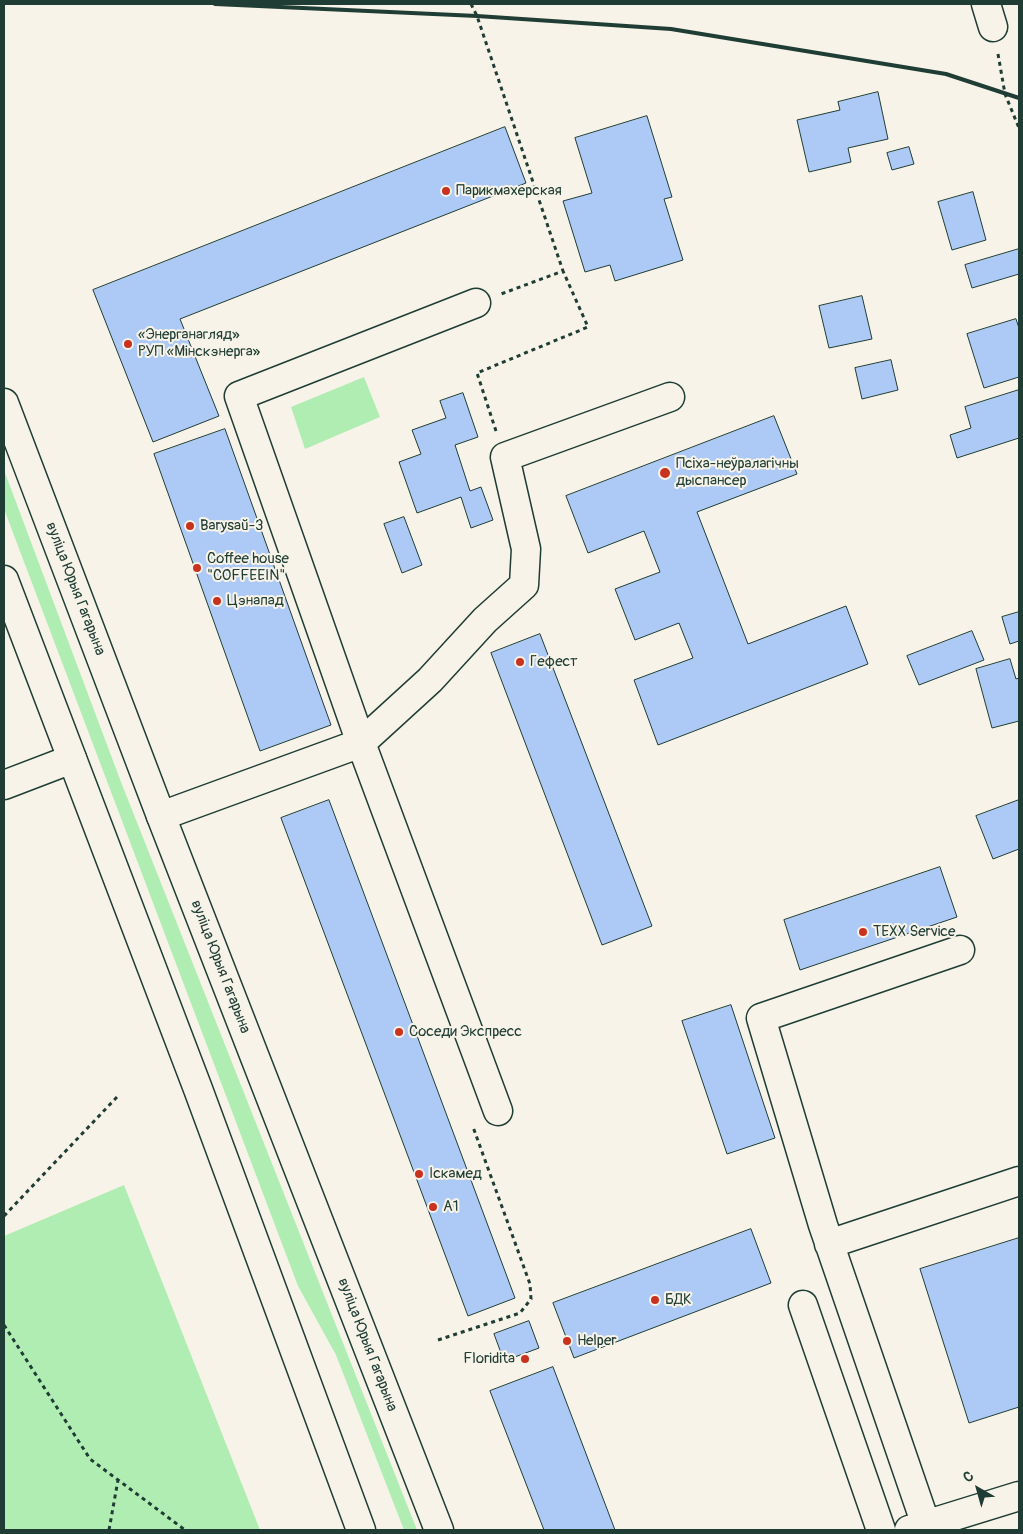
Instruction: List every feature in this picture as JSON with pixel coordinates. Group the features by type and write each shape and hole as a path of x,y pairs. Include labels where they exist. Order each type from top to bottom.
{"main road":[{"path":"476,302 239,396 361,743 498,1111"},
{"path":"161,816 361,743 430,680 485,620 524,585 526,550 505,457 670,397"},
{"name":"вуліца Юрыя Гагарына","path":"4,403 161,816 439,1530"},
{"path":"4,580 198,1089 360,1530"},
{"path":"4,785 72,759"},
{"path":"960,950 761,1018 917,1528 1019,1496"},
{"path":"829,1244 1019,1181"},
{"path":"803,1304 881,1530"}],"path":[{"path":"471,4 477,16 563,271 588,327 477,373 505,457"},
{"path":"990,15 1005,94 1019,128"},
{"path":"476,302 563,271"},
{"path":"4,1216 117,1097"},
{"path":"438,1340 520,1313 531,1299 530,1284 473,1126"},
{"path":"4,1324 90,1459 185,1530"},
{"path":"109,1530 118,1480"}],"green space":[{"path":"364,377 380,417 305,449 291,407"},
{"path":"4,470 121,782 417,1530 404,1530 336,1355 298,1286 4,509"},
{"path":"124,1185 260,1530 4,1530 4,1236"}],"building":[{"path":"878,92 888,139 848,148 851,162 809,172 797,120 840,110 838,102"},
{"path":"647,116 672,197 664,199 683,260 615,281 610,265 585,272 563,201 592,193 575,138"},
{"path":"505,127 526,183 180,319 219,416 153,442 93,290"},
{"path":"909,147 914,164 892,170 887,153"},
{"path":"973,192 986,240 952,250 938,202"},
{"path":"1019,249 1019,274 972,288 965,265"},
{"path":"862,296 872,339 829,348 819,306"},
{"path":"1016,319 1019,328 1019,377 984,388 967,334"},
{"path":"891,360 898,390 862,399 855,368"},
{"path":"1019,390 1019,438 957,458 950,435 971,428 965,407"},
{"path":"463,393 478,437 455,445 470,491 481,487 493,520 471,528 461,497 417,513 399,462 421,454 412,430 446,418 440,401"},
{"path":"774,416 797,474 697,512 748,644 846,606 868,664 658,745 634,680 693,658 679,623 635,640 615,589 660,572 644,531 588,553 566,496"},
{"path":"225,429 331,725 260,751 154,454"},
{"path":"404,517 422,565 402,573 384,524"},
{"path":"1019,612 1019,641 1010,644 1002,617"},
{"path":"972,631 984,660 919,685 907,656"},
{"path":"540,634 652,926 602,945 491,653"},
{"path":"1010,659 1016,679 1019,678 1019,721 992,728 976,669"},
{"path":"329,800 515,1298 468,1316 281,818"},
{"path":"1019,800 1019,849 993,859 976,816"},
{"path":"940,867 957,917 800,970 784,920"},
{"path":"731,1005 775,1138 727,1154 682,1021"},
{"path":"751,1229 771,1283 574,1358 553,1303"},
{"path":"1019,1238 1019,1407 969,1423 920,1269"},
{"path":"529,1321 539,1348 504,1361 494,1334"},
{"path":"553,1367 615,1530 544,1530 490,1391"}],"railway":[{"path":"215,4 477,16 671,29 946,74 1019,98"}],"place":[{"name":"Парикмахерская","path":"446,191"},
{"name":"«Энерганагляд» РУП «Мінскэнерга»","path":"128,344"},
{"name":"Псіха-неўралагічны дыспансер","path":"665,473"},
{"name":"Barysaŭ-3","path":"190,526"},
{"name":"Coffee house \"COFFEEIN\"","path":"197,568"},
{"name":"Цэнапад","path":"217,601"},
{"name":"Гефест","path":"520,662"},
{"name":"TEXX Service","path":"863,932"},
{"name":"Соседи Экспресс","path":"399,1032"},
{"name":"Іскамед","path":"419,1174"},
{"name":"A1","path":"433,1207"},
{"name":"БДК","path":"655,1300"},
{"name":"Helper","path":"567,1341"},
{"name":"Floridita","path":"525,1359"}]}
